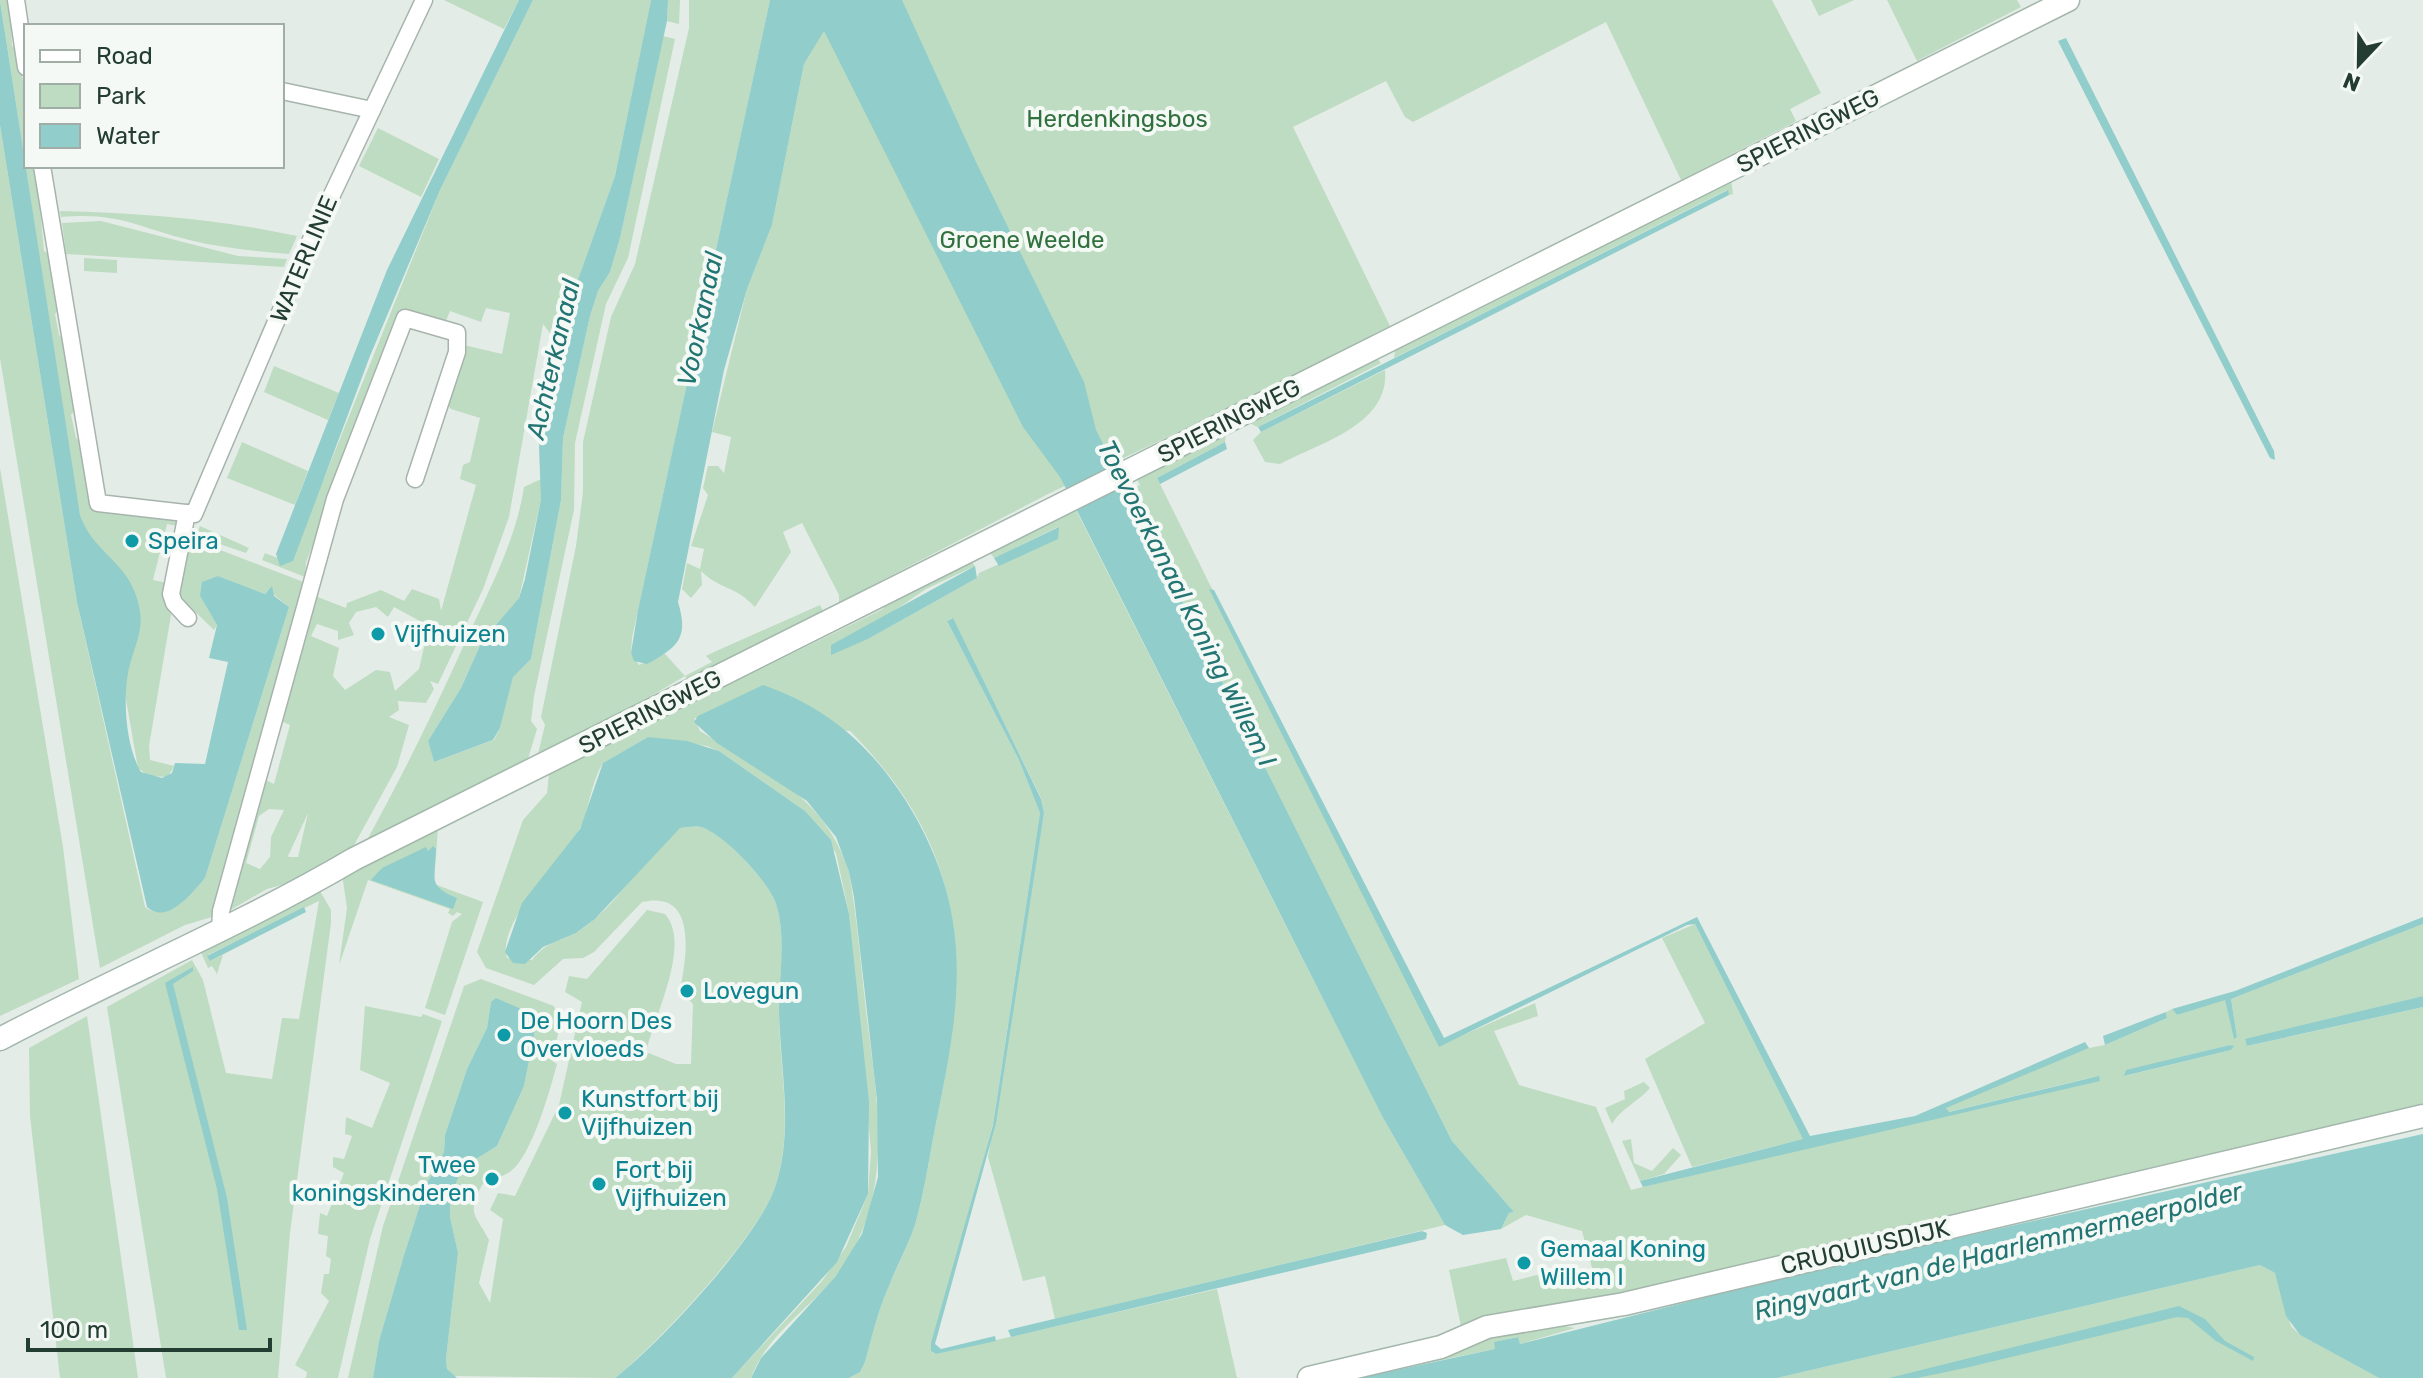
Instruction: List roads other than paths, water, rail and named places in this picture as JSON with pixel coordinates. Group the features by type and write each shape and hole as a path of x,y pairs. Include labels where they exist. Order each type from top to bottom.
{"street":[{"path":"16,0 24,54"},
{"name":"WATERLINIE","path":"188,618 174,603 171,594 187,513 194,514 313,235 424,0"},
{"name":"SPIERINGWEG","path":"0,1039 106,983 220,932 368,852 2068,0"},
{"path":"284,91 372,110"},
{"path":"42,168 98,503 187,513"},
{"path":"220,932 221,911 335,499 405,318 457,333 457,352 415,479"},
{"name":"CRUQUIUSDIJK","path":"1309,1378 1441,1347 1501,1324 1574,1315 1624,1304 2423,1116"}],"water":[{"path":"519,0 533,0 440,190 370,356 293,561 280,566 276,554 387,270"},
{"path":"651,0 668,0 667,21 620,238 610,272 598,291 590,316 563,438 561,500 531,659 513,677 500,728 493,740 434,762 428,741 461,688 482,641 519,598 525,579 541,499 539,447 556,341 615,176"},
{"path":"770,0 902,0 976,162 1084,382 1096,430 1452,1141 1514,1212 1509,1213 1501,1229 1463,1235 1445,1225 1382,1116 1060,477 1023,427 824,31 804,64 772,225 747,289 724,370 678,602 681,633 673,646 658,658 647,664 634,661 631,653 638,610"},
{"path":"0,1 80,515 95,541 129,581 140,611 126,704 131,748 141,772 162,778 172,773 175,763 205,764 228,662 209,658 217,625 200,596 202,582 218,576 265,594 272,586 274,596 289,607 205,878 179,905 163,912 147,907 77,602 0,125"},
{"path":"2066,38 2274,451 2275,460 2270,458 2058,41"},
{"path":"1728,190 1729,195 1261,432 1258,427"},
{"path":"1225,442 1227,449 1160,484 1157,478"},
{"path":"1059,527 1058,539 999,566 994,558"},
{"path":"975,566 977,578 868,639 831,655 831,645"},
{"path":"1209,589 1214,590 1444,1038 1697,917 1810,1136 1915,1116 2085,1042 2089,1048 1946,1108 1949,1112 2099,1076 2100,1081 1643,1187 1640,1181 1803,1139 1695,924 1687,925 1439,1047"},
{"path":"953,618 1041,799 1044,813 996,1123 935,1344 941,1349 995,1336 996,1341 936,1354 931,1351 931,1343 993,1125 1040,813 1019,760 947,621"},
{"path":"763,685 827,717 862,745 877,762 906,801 928,841 943,880 952,918 956,994 952,1033 922,1198 912,1233 882,1304 865,1362 860,1372 849,1378 751,1378 761,1358 836,1276 862,1234 878,1177 877,1100 854,897 836,837 807,801 717,743 694,722 698,716"},
{"path":"648,737 687,741 719,751 805,811 831,840 849,914 869,1102 868,1194 837,1262 732,1378 615,1378 680,1317 727,1263 764,1211 774,1190 784,1146 785,1101 779,1010 781,932 773,897 747,862 724,841 701,827 680,828 595,919 576,933 543,947 525,964 513,963 505,952 522,903 580,829 603,763"},
{"path":"433,846 436,849 435,880 441,890 457,898 453,909 371,880 382,868 426,847 428,851"},
{"path":"304,907 306,912 210,961 207,956"},
{"path":"2423,917 2423,924 2231,999 2237,1037 2234,1039 2225,1000 2177,1015 2172,1009 2235,991"},
{"path":"193,967 193,971 173,984 227,1198 247,1330 239,1330 217,1189 165,983"},
{"path":"2423,996 2423,1007 2247,1046 2245,1039"},
{"path":"496,998 528,1012 535,1030 524,1086 497,1146 463,1167 450,1197 450,1217 458,1253 446,1359 447,1369 457,1378 373,1378 379,1341 427,1183 444,1152 445,1135 467,1069 487,1028 491,1002"},
{"path":"2166,1012 2167,1018 2105,1045 2103,1036"},
{"path":"2234,1046 2231,1050 2124,1076 2126,1070"},
{"name":"Ringvaart van de Haarlemmermeerpolder","path":"2423,1134 2423,1378 2379,1378 2300,1335 2286,1316 2275,1273 2260,1265 1777,1378 1359,1378 1495,1349 1494,1342 1518,1337 1520,1344 1831,1266"},
{"path":"1422,1231 1427,1233 1426,1239 1011,1337 1008,1330"},
{"path":"2179,1306 2205,1319 2225,1341 2254,1357 2253,1361 2216,1341 2188,1318 2177,1317 1965,1368 1917,1378 1889,1378"}],"place":[{"name":"Speira","path":"132,541"},
{"name":"Vijfhuizen","path":"378,634"},
{"name":"Lovegun","path":"687,991"},
{"name":"De Hoorn Des Overvloeds","path":"504,1035"},
{"name":"Kunstfort bij Vijfhuizen","path":"565,1113"},
{"name":"Twee koningskinderen","path":"492,1179"},
{"name":"Fort bij Vijfhuizen","path":"599,1184"},
{"name":"Gemaal Koning Willem I","path":"1524,1263"}],"park label":[{"name":"Herdenkingsbos","path":"1117,119"},
{"name":"Groene Weelde","path":"1022,240"}],"water label":[{"name":"Voorkanaal","path":"700,319"},
{"name":"Achterkanaal","path":"553,359"},
{"name":"Toevoerkanaal Koning Willem I","path":"1187,603"}]}
